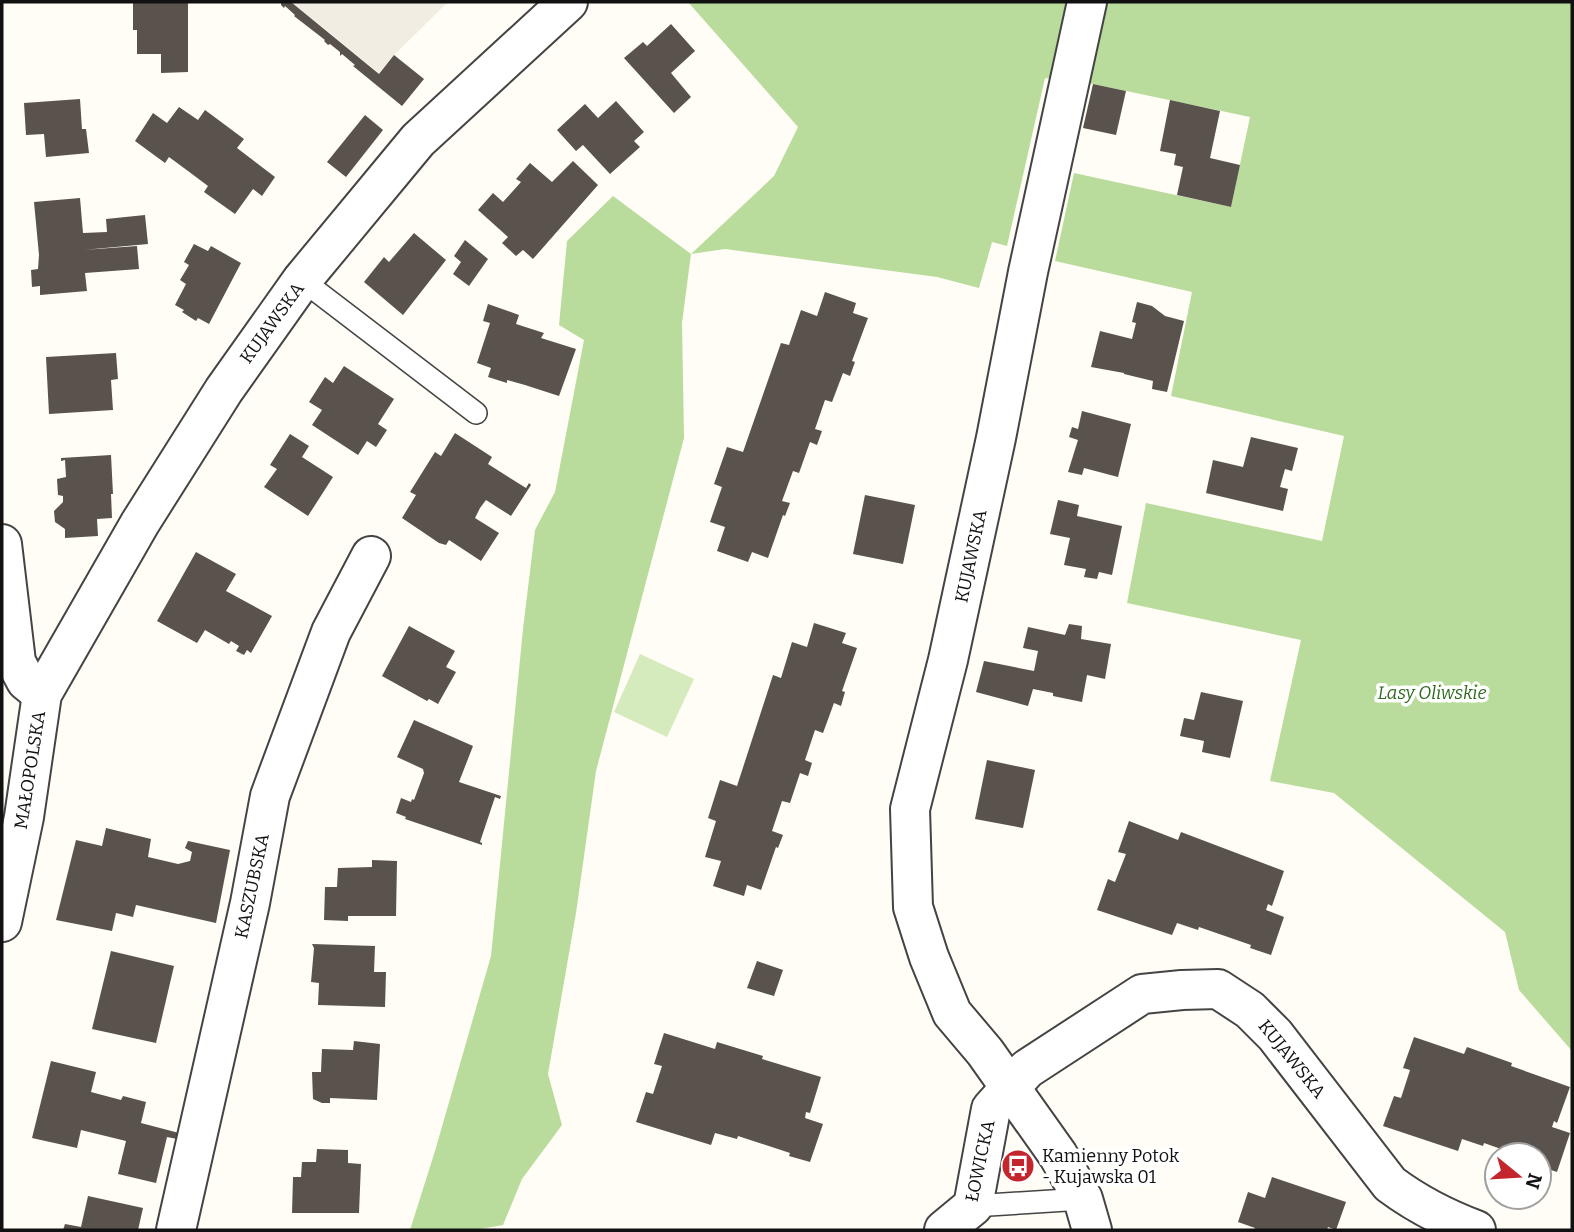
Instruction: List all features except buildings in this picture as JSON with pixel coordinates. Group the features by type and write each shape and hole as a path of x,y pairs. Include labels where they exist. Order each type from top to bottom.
{"street":[{"name":"KUJAWSKA","path":"42,694 147,512 224,390 302,280 418,140 568,2"},
{"name":"KUJAWSKA","path":"1087,2 948,660 910,808 913,907 929,957 952,1013 985,1052 1058,1154 1088,1214"},
{"name":"MAŁOPOLSKA","path":"2,544 16,662 26,681 42,694 13,814 2,922"},
{"name":"KASZUBSKA","path":"176,1230 250,903 270,796 331,632 371,556"},
{"name":"KUJAWSKA","path":"1011,1088 1027,1069 1142,994 1182,989 1218,989 1251,1010 1275,1035 1390,1184 1439,1217 1476,1230"},
{"name":"ŁOWICKA","path":"944,1230 973,1206 991,1109 1011,1088"}],"lane":[{"path":"302,280 476,413"},
{"path":"973,1206 1088,1214"}],"green space":[{"name":"Lasy Oliwskie","path":"688,2 1572,2 1572,1051 1519,990 1505,932 1334,793 1270,781 1301,640 1127,603 1146,503 1322,541 1344,436 1171,396 1192,292 1055,261 1074,173 1231,207 1250,117 1093,84 1045,78 1007,246 992,242 979,288 937,277 725,249 691,254 774,176 798,127"},
{"path":"613,196 691,254 682,323 684,438 596,771 576,913 548,1074 562,1125 522,1179 503,1225 474,1230 410,1230 491,956 535,530 555,492 584,340 559,325 567,241"},
{"path":"640,654 694,679 667,737 614,712"}],"shaded area":[{"path":"292,2 448,2 379,73"}],"place":[{"name":"Kamienny Potok - Kujawska 01","path":"1018,1166"}]}
